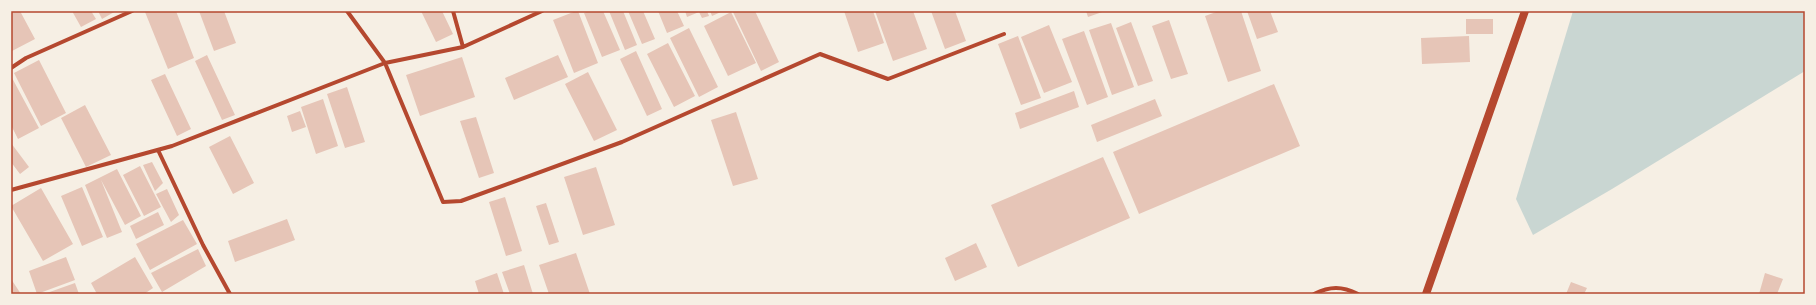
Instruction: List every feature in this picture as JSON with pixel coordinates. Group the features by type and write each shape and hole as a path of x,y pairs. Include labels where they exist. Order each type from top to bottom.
{"main road":[{"path":"1426,294 1525,11"}],"street":[{"path":"11,68 26,58 132,11"},
{"path":"347,11 385,63 443,202 461,201 622,142 820,54 888,79 1004,34"},
{"path":"453,11 463,47"},
{"path":"11,190 158,150 385,63 463,47 542,11"},
{"path":"158,150 203,246 230,294"},
{"path":"1314,294 1334,288 1346,288 1358,294"}],"shaded area":[{"path":"1573,11 1805,11 1805,71 1612,189 1533,235 1516,199"}],"building":[{"path":"11,11 20,11 35,39 12,51 11,49"},
{"path":"72,11 91,11 96,19 81,27"},
{"path":"98,11 116,11 102,19"},
{"path":"176,11 194,58 168,69 145,12"},
{"path":"199,11 224,11 236,43 214,51"},
{"path":"421,11 442,11 453,34 436,42"},
{"path":"578,11 598,63 574,73 553,20"},
{"path":"589,11 603,11 620,50 602,57 584,13"},
{"path":"609,11 623,11 637,45 625,50"},
{"path":"628,11 643,11 655,39 642,44"},
{"path":"658,11 677,11 684,26 667,33"},
{"path":"685,11 707,11 709,16 702,18 699,12 687,17"},
{"path":"710,11 723,11 712,16"},
{"path":"755,11 779,62 761,71 733,12"},
{"path":"844,11 873,11 884,43 858,52"},
{"path":"875,11 913,11 927,49 893,61"},
{"path":"931,11 955,11 966,41 945,49"},
{"path":"1086,11 1105,11 1088,17"},
{"path":"1219,11 1241,11 1261,71 1228,82 1205,16"},
{"path":"1247,11 1270,11 1278,32 1257,39"},
{"path":"731,12 756,63 728,76 704,26"},
{"path":"1466,19 1493,19 1493,34 1466,34"},
{"path":"1169,20 1188,74 1171,79 1152,26"},
{"path":"1131,22 1153,81 1138,86 1116,28"},
{"path":"1111,23 1134,87 1112,95 1089,30"},
{"path":"1049,25 1072,82 1044,93 1021,37"},
{"path":"689,28 718,87 699,97 670,38"},
{"path":"1084,31 1108,97 1087,105 1062,39"},
{"path":"1018,36 1041,98 1021,105 998,44"},
{"path":"1469,36 1470,62 1422,64 1421,38"},
{"path":"668,43 695,96 674,107 647,54"},
{"path":"636,51 662,109 647,116 620,59"},
{"path":"207,55 235,115 222,120 195,61"},
{"path":"558,55 568,77 514,100 505,78"},
{"path":"462,57 475,97 420,116 406,75"},
{"path":"39,60 66,113 41,126 14,73"},
{"path":"588,72 617,130 594,141 565,84"},
{"path":"165,74 191,129 177,136 151,80"},
{"path":"11,76 39,128 18,139 11,125"},
{"path":"1274,84 1300,146 1139,214 1113,152"},
{"path":"347,87 365,142 345,148 327,94"},
{"path":"1074,91 1079,107 1020,129 1015,113"},
{"path":"323,99 338,146 316,154 301,107"},
{"path":"1155,99 1162,116 1097,142 1091,125"},
{"path":"85,105 111,155 86,167 61,118"},
{"path":"300,111 306,127 292,132 287,116"},
{"path":"736,112 758,179 733,186 711,120"},
{"path":"476,117 494,173 479,178 460,121"},
{"path":"230,136 254,183 233,194 209,147"},
{"path":"11,143 29,167 20,174 11,162"},
{"path":"1103,157 1130,218 1018,267 991,205"},
{"path":"152,162 163,183 155,191 143,165"},
{"path":"140,166 161,207 144,216 123,175"},
{"path":"596,167 615,225 583,235 564,177"},
{"path":"117,169 141,216 125,225 101,180 122,232 107,238 85,185"},
{"path":"82,187 103,237 82,246 61,196"},
{"path":"41,188 73,244 43,261 11,206"},
{"path":"167,189 179,215 171,222 156,194"},
{"path":"505,197 522,251 506,256 489,202"},
{"path":"546,203 559,242 549,245 536,206"},
{"path":"158,212 164,225 136,239 130,226"},
{"path":"287,219 295,240 235,262 228,241"},
{"path":"183,220 197,244 150,270 136,244"},
{"path":"976,243 987,267 955,281 945,258"},
{"path":"198,249 206,266 162,292 151,273"},
{"path":"576,253 590,294 549,294 539,265"},
{"path":"66,257 75,280 37,294 29,271"},
{"path":"135,257 153,288 144,294 97,294 91,283"},
{"path":"524,265 533,294 510,294 502,272"},
{"path":"497,273 504,294 479,294 475,281"},
{"path":"1765,273 1783,279 1777,294 1759,294"},
{"path":"11,279 21,294 11,294"},
{"path":"1571,282 1587,288 1584,294 1566,294"},
{"path":"75,283 79,294 44,294"}]}
